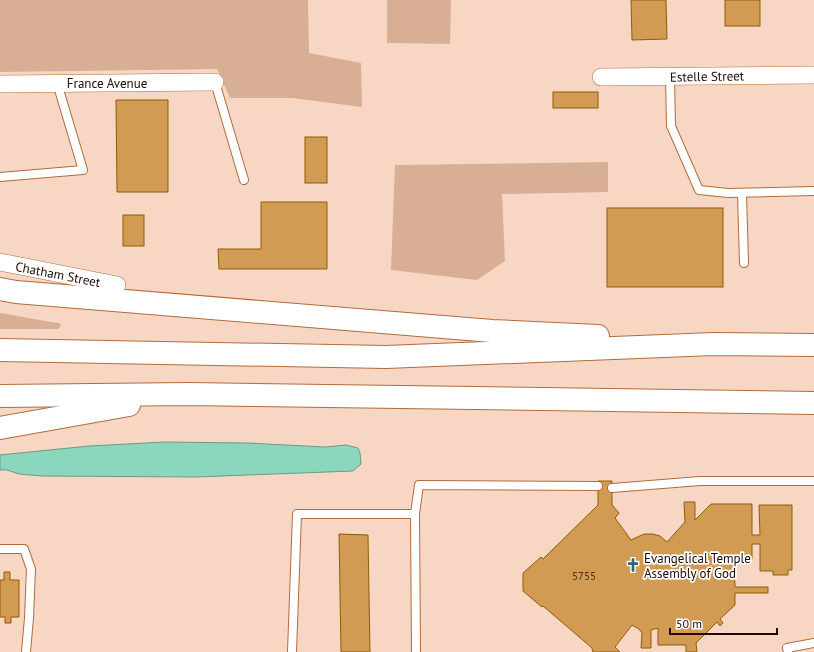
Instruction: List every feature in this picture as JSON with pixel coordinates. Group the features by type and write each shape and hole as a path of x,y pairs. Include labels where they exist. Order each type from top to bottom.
{"highway":[{"path":"0,289 492,331 654,339 713,344"},
{"path":"0,350 386,357 713,344 814,345"},
{"path":"0,396 189,394 814,403"},
{"path":"0,428 189,394"}],"street":[{"name":"Estelle Street","path":"601,77 814,75"},
{"name":"France Avenue","path":"0,84 215,82"},
{"name":"Chatham Street","path":"0,262 117,285"}],"lane":[{"path":"670,76 671,126 699,190 728,193 814,192"},
{"path":"215,82 244,180"},
{"path":"0,177 83,170 57,83"},
{"path":"742,193 744,263"},
{"path":"612,488 700,481 814,481"},
{"path":"416,652 415,514 419,486 598,486"},
{"path":"292,652 297,514 415,514"},
{"path":"0,549 24,549 31,569 30,618 26,652"},
{"path":"788,652 788,648 814,644"}],"shaded area":[{"path":"0,0 308,0 309,53 361,63 362,107 292,98 230,98 217,69 0,72"},
{"path":"387,0 451,0 450,44 387,43"},
{"path":"608,162 608,192 502,194 505,261 477,280 391,270 395,165"},
{"path":"0,313 59,323 61,325 58,329 0,329"}],"water":[{"path":"165,442 247,443 325,447 346,445 358,448 361,464 353,471 196,477 42,476 19,474 7,470 0,470 0,455 89,446"}],"building":[{"path":"631,0 666,0 667,39 632,40"},
{"path":"725,0 760,0 760,26 725,26"},
{"path":"553,92 598,92 598,108 553,108"},
{"path":"116,100 168,100 168,192 117,192"},
{"path":"305,137 327,137 327,183 305,183"},
{"path":"261,202 327,202 327,269 219,269 218,249 261,249"},
{"path":"607,208 723,208 723,287 607,287"},
{"path":"123,215 144,215 144,246 123,246"},
{"name":"Evangelical Temple Assembly of God","path":"598,481 612,481 612,505 619,513 615,518 631,540 644,534 653,534 660,536 667,542 685,522 684,502 695,502 695,520 711,504 752,504 752,535 760,535 759,505 792,505 792,570 788,570 788,575 773,575 773,571 760,571 760,544 752,544 752,559 734,559 735,587 768,587 768,593 735,593 735,605 720,619 723,623 720,626 717,622 696,643 697,652 686,652 686,645 658,645 658,628 651,630 651,648 641,648 642,633 639,629 632,625 615,647 620,652 593,652 592,648 523,591 523,573 541,557 543,559 598,505"},
{"path":"339,534 368,535 370,652 341,652"},
{"path":"4,572 10,572 10,580 19,580 19,617 11,617 11,623 5,623 5,617 0,617 0,580 4,580"}],"place":[{"name":"Evangelical Temple Assembly of God","path":"633,565"}]}
